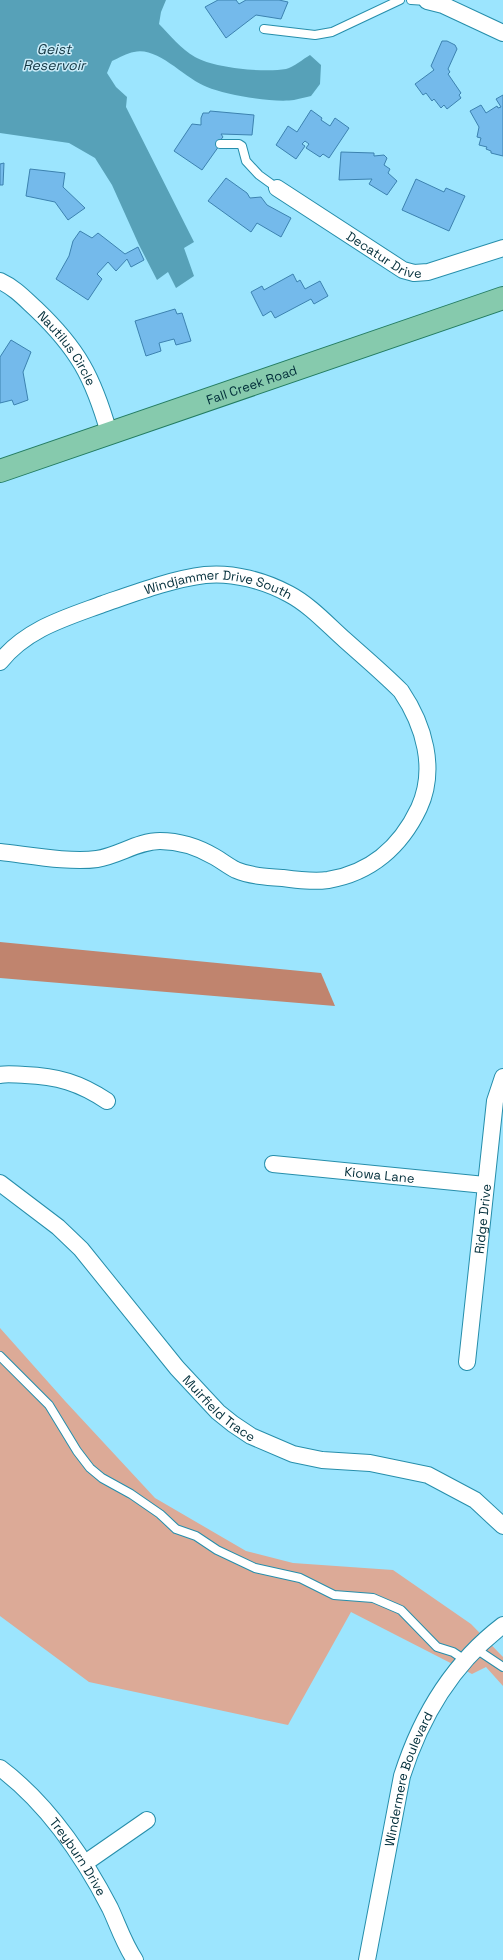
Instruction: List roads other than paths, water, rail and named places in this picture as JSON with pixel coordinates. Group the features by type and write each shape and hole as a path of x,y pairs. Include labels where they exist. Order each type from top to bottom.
{"main road":[{"name":"Fall Creek Road","path":"0,471 503,298"}],"street":[{"path":"419,1 443,5 503,33"},
{"name":"Decatur Drive","path":"277,188 403,270 414,273 428,272 503,248"},
{"name":"Nautilus Circle","path":"0,282 12,287 55,327 69,344 92,380 100,401 109,433"},
{"name":"Windjammer Drive South","path":"0,662 19,641 40,628 62,619 186,578 206,575 225,575 265,584 290,595 309,609 401,691 411,706 420,725 427,751 428,775 422,800 411,824 397,845 372,864 349,875 327,880 304,880 258,876 235,869 196,847 159,841 139,845 113,855 96,859 78,860 0,852"},
{"path":"0,1075 37,1076 67,1080 89,1089 107,1101"},
{"name":"Ridge Drive","path":"468,1362 485,1185 495,1101 503,1077"},
{"name":"Kiowa Lane","path":"273,1164 485,1185"},
{"name":"Muirfield Trace","path":"0,1183 58,1227 81,1249 177,1368 218,1412 232,1424 257,1439 293,1454 322,1460 370,1463 428,1475 475,1500 503,1526"},
{"name":"Windermere Boulevard","path":"367,1960 402,1776 411,1747 426,1715 454,1672 503,1625"},
{"name":"Treyburn Drive","path":"0,1768 43,1808 61,1829 85,1863 135,1960"},
{"path":"85,1863 147,1820"}],"lane":[{"path":"264,29 315,34 332,32 400,0"},
{"path":"220,144 239,144 242,146 246,161 259,176 277,188"},
{"path":"0,1356 49,1405 77,1451 90,1468 102,1478 131,1494 160,1514 176,1529 196,1536 217,1550 255,1568 300,1578 334,1595 373,1598 401,1610 437,1647 470,1655 503,1667"}],"water":[{"name":"Geist Reservoir","path":"0,0 166,0 161,12 159,24 185,50 204,61 240,69 277,70 289,68 310,55 321,65 320,84 311,96 285,101 250,98 215,90 199,83 162,58 143,51 126,54 112,61 107,73 116,87 127,97 126,107 194,242 184,248 194,276 176,288 168,272 157,280 139,245 112,185 95,158 69,143 0,133"}]}
